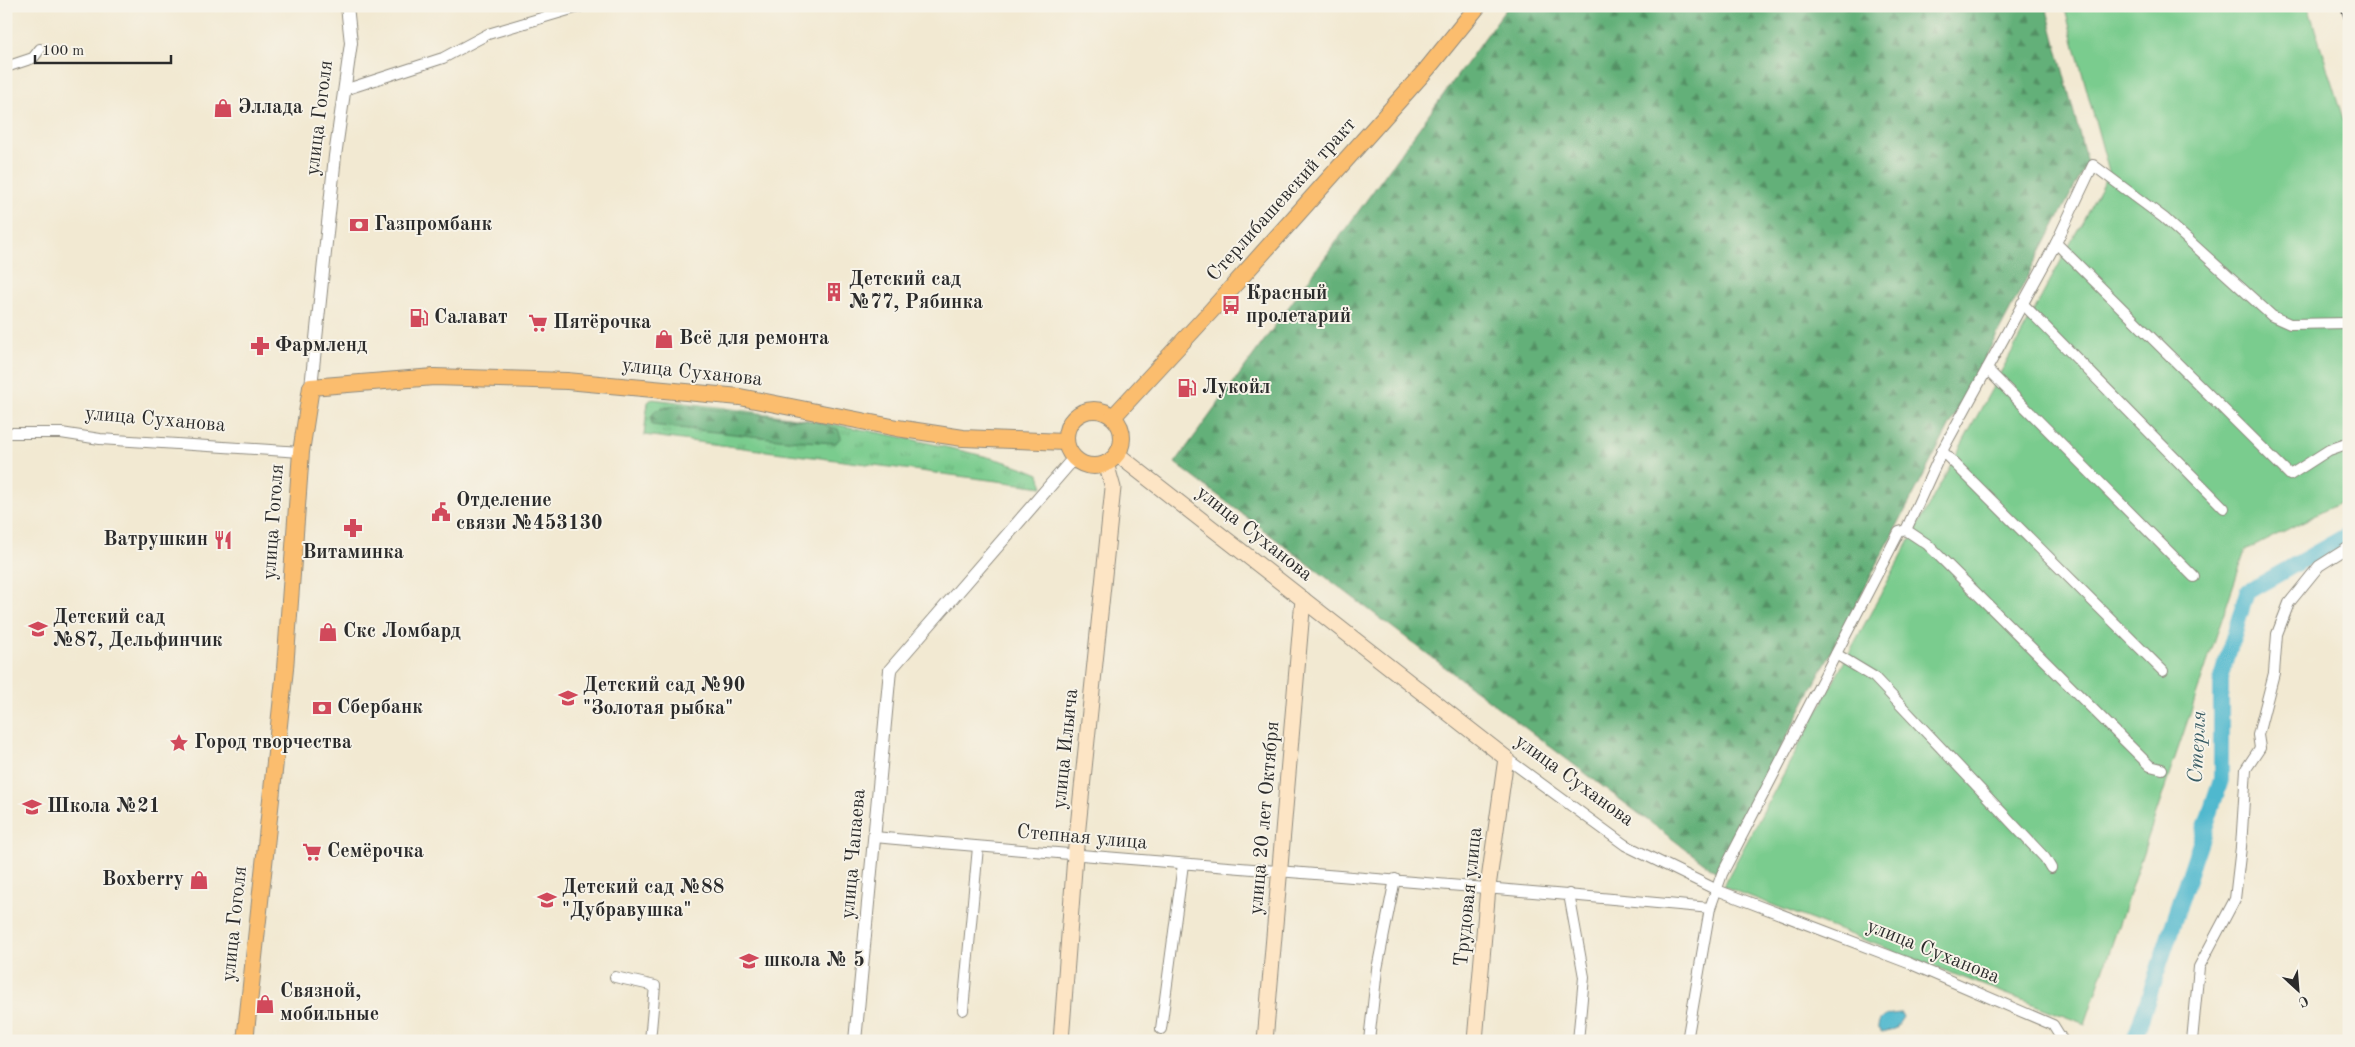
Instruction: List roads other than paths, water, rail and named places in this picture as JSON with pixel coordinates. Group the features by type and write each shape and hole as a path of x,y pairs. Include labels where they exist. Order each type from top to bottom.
{"main road":[{"name":"Стерлибашевский тракт","path":"1113,417 1210,312 1421,76 1476,7"},
{"name":"улица Суханова","path":"311,387 434,377 567,381 740,398 897,428 963,438 1065,442"},
{"name":"улица Гоголя","path":"245,1041 285,669 301,452 311,387"},
{"path":"1102,410 1113,417 1121,429 1122,438 1111,459 1090,466 1074,458 1065,442 1069,423 1075,416 1083,411 1102,410"},
{"name":"улица Суханова","path":"1111,459 1303,599 1506,758"},
{"name":"улица Ильича","path":"1061,1041 1076,856 1113,488 1111,459"},
{"name":"улица 20 лет Октября","path":"1265,1041 1303,599"},
{"name":"Трудовая улица","path":"1475,1041 1488,887 1506,758"}],"street":[{"name":"улица Гоголя","path":"311,387 344,90 351,43 348,6"},
{"path":"344,90 444,58 488,34 582,6"},
{"path":"6,67 32,58 40,49"},
{"path":"1687,1041 1710,908 1722,874 1899,532 1906,530 1942,451 2056,243 2093,165 2164,218 2272,316 2290,324 2349,323"},
{"path":"2056,243 2290,475 2330,450 2349,444"},
{"path":"2022,303 2224,508"},
{"path":"1987,369 2194,577"},
{"name":"улица Суханова","path":"6,433 61,433 100,439 301,452"},
{"path":"1942,451 2163,671"},
{"name":"улица Чапаева","path":"855,1041 890,670 1074,458"},
{"path":"1906,530 1927,544 2150,766 2162,769"},
{"path":"2192,1041 2199,968 2235,899 2241,847 2246,769 2260,748 2258,735 2274,673 2277,634 2289,603 2319,566 2349,547"},
{"path":"1836,654 1874,677 2038,851 2051,868"},
{"name":"улица Суханова","path":"1506,758 1625,845 1717,890 1911,964 2053,1025 2064,1041"},
{"name":"Степная улица","path":"875,837 1076,856 1395,879 1710,908"},
{"path":"963,1010 978,847"},
{"path":"1161,1029 1183,864"},
{"path":"1369,1041 1377,969 1395,879"},
{"path":"1569,894 1584,977 1578,1041"},
{"path":"615,977 655,986 650,1041"}],"water":[{"path":"1901,1013 1903,1017 1895,1029 1882,1032 1878,1029 1878,1024 1882,1018"}],"waterway":[{"name":"Стерля","path":"2134,1041 2221,780 2221,678 2247,592 2349,534"}],"railway":[{"path":"2342,6 2349,27"}],"place":[{"name":"Эллада","path":"223,108"},
{"name":"Газпромбанк","path":"359,225"},
{"name":"Детский сад №77, Рябинка","path":"834,292"},
{"name":"Красный пролетарий","path":"1231,305"},
{"name":"Салават","path":"419,318"},
{"name":"Пятёрочка","path":"538,323"},
{"name":"Всё для ремонта","path":"664,339"},
{"name":"Фармленд","path":"260,346"},
{"name":"Лукойл","path":"1187,388"},
{"name":"Отделение связи №453130","path":"441,512"},
{"name":"Витаминка","path":"353,528"},
{"name":"Ватрушкин","path":"223,540"},
{"name":"Детский сад №87, Дельфинчик","path":"38,629"},
{"name":"Скс Ломбард","path":"328,632"},
{"name":"Детский сад №90 \"Золотая рыбка\"","path":"568,698"},
{"name":"Сбербанк","path":"322,708"},
{"name":"Город творчества","path":"179,743"},
{"name":"Школа №21","path":"32,807"},
{"name":"Семёрочка","path":"312,852"},
{"name":"Boxberry","path":"199,880"},
{"name":"Детский сад №88 \"Дубравушка\"","path":"547,900"},
{"name":"школа № 5","path":"749,961"},
{"name":"Связной, мобильные","path":"265,1004"}]}
